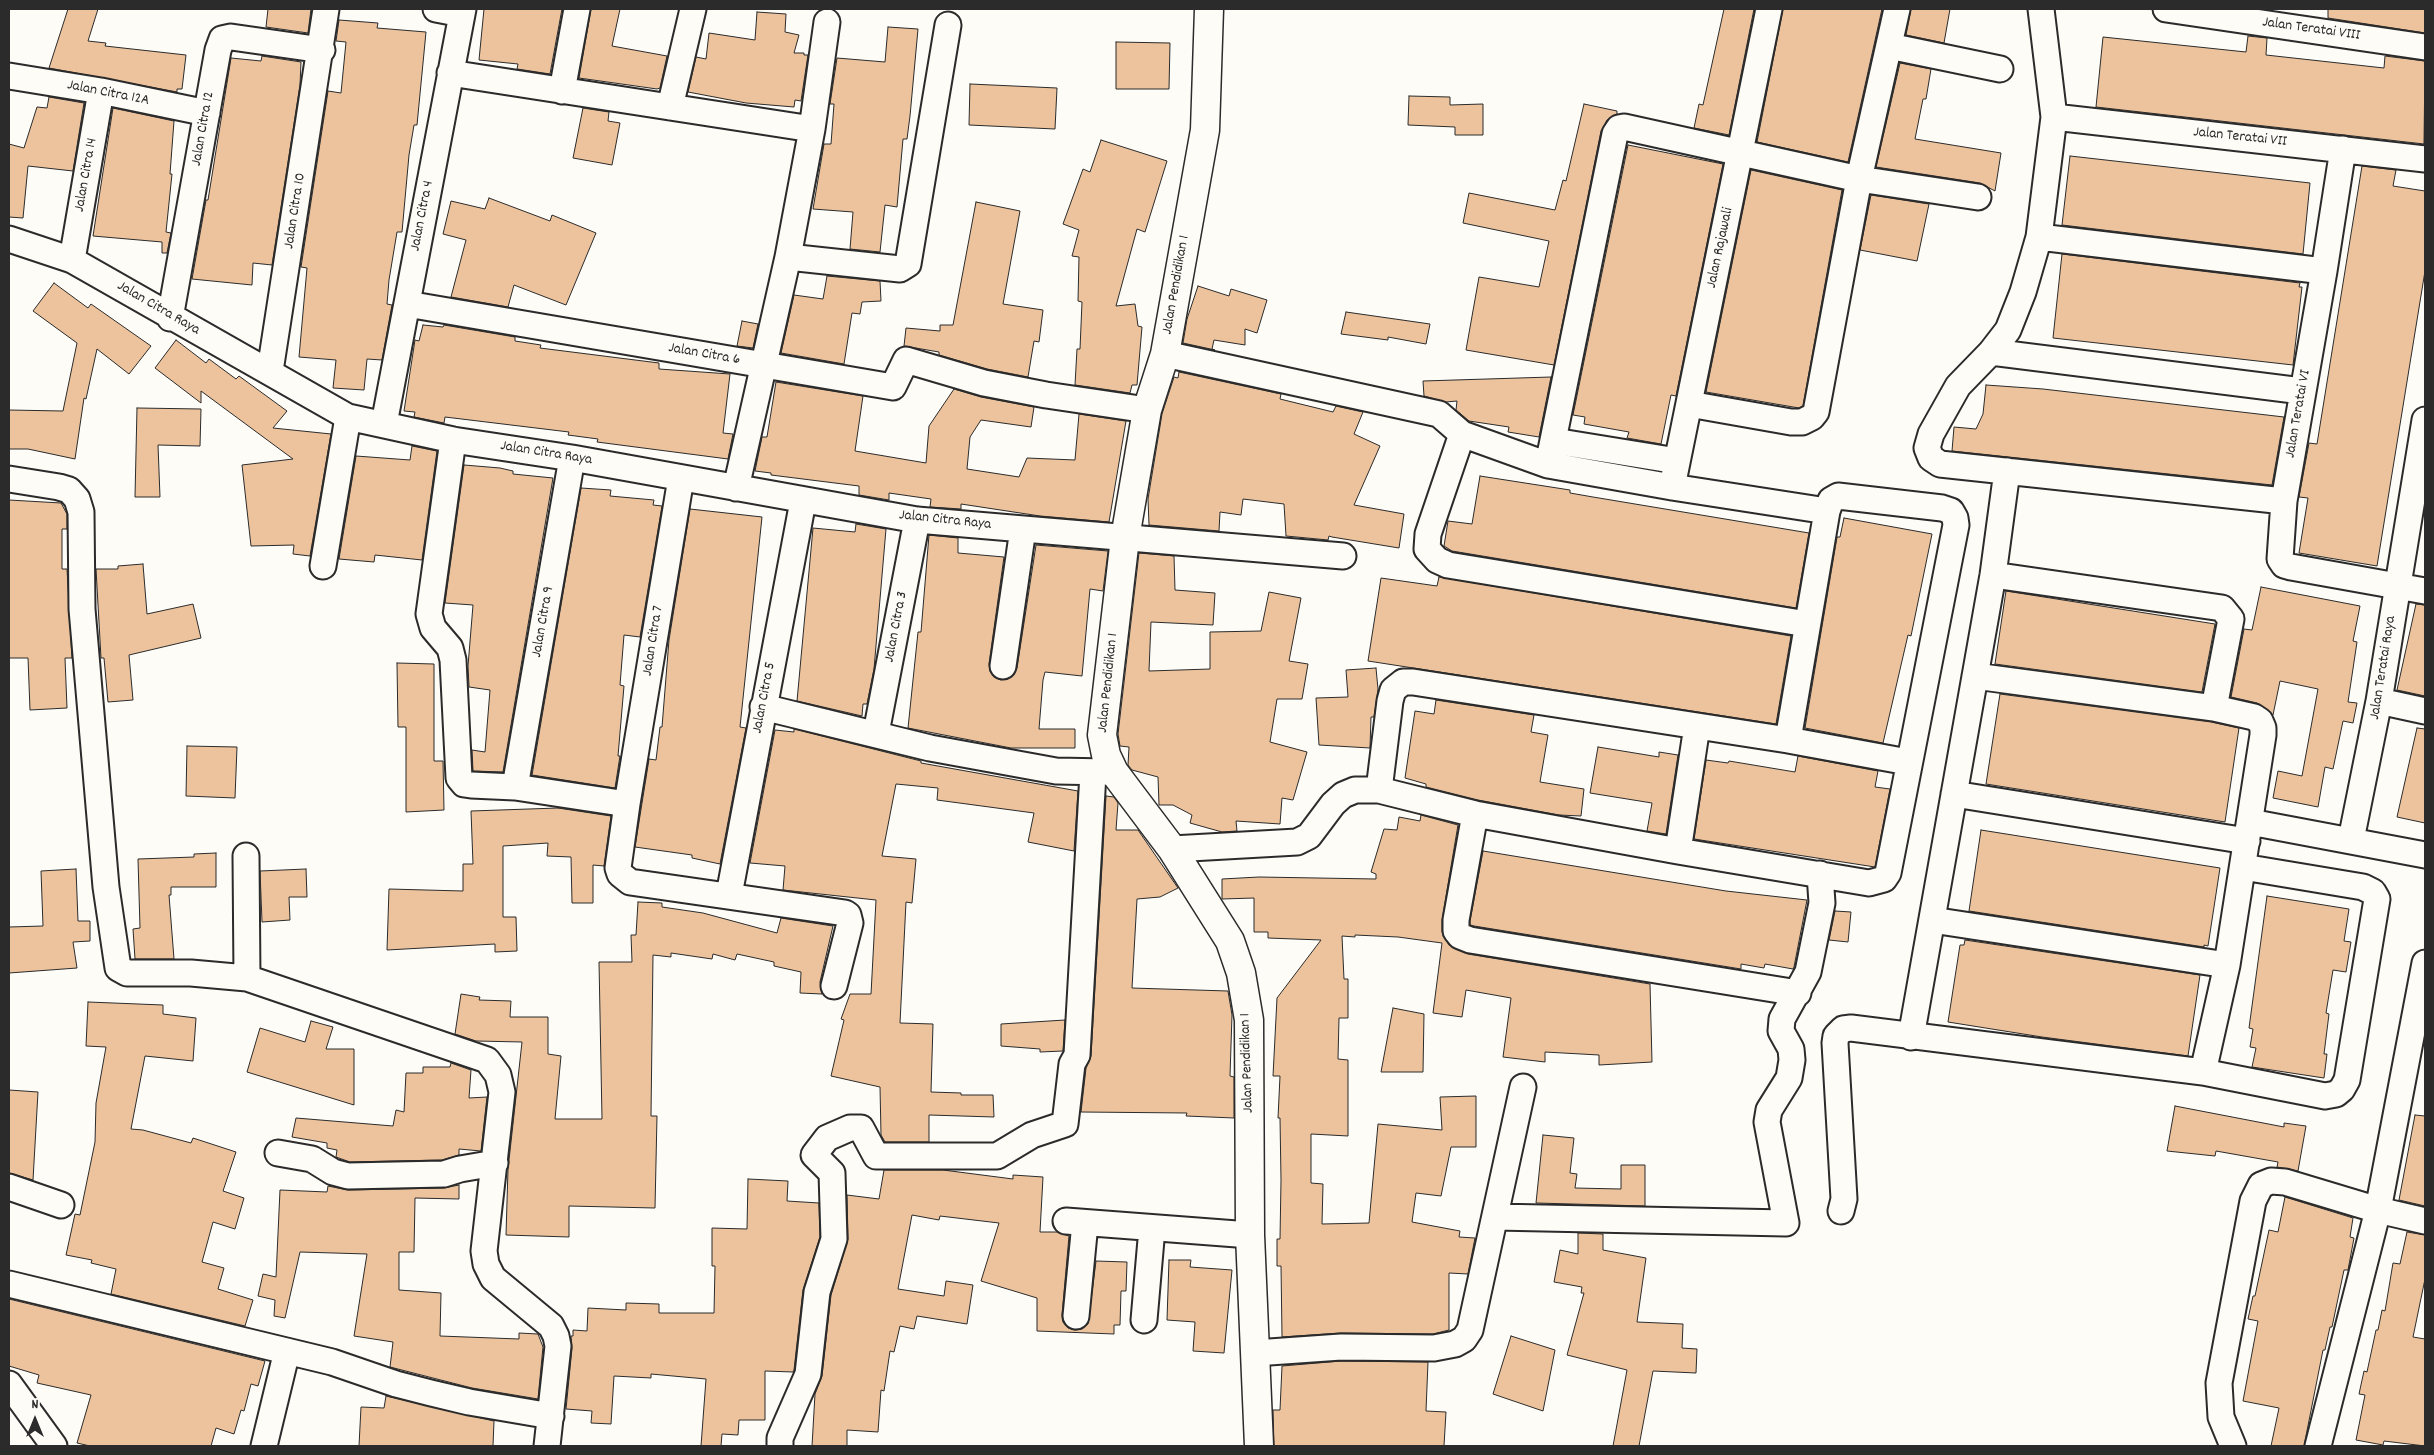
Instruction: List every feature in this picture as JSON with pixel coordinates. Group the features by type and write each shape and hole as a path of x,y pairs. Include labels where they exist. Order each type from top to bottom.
{"street":[{"name":"Jalan Citra 10","path":"270,372 322,50 326,9"},
{"path":"436,9 462,11"},
{"path":"562,91 577,9"},
{"path":"670,107 693,9"},
{"name":"Jalan Pendidikan 1","path":"1209,9 1205,130 1165,354 1147,410 1125,538 1102,735 1106,755 1103,772 1172,849 1230,941 1241,972 1249,1020 1250,1235 1259,1446"},
{"name":"Jalan Rajawali","path":"1672,488 1769,9"},
{"path":"1689,404 1791,422 1802,422 1812,417 1816,412 1859,179 1897,9"},
{"path":"2041,9 2054,117 2038,238 2023,292 2008,330 1991,352 1958,386 1930,434 1927,448 1931,458 1940,464 2284,501"},
{"name":"Jalan Teratai VIII","path":"2166,9 2425,47"},
{"name":"Jalan Citra 4","path":"384,424 462,11"},
{"path":"736,488 788,257 812,129 827,22"},
{"path":"788,257 900,269 908,264 948,25"},
{"name":"Jalan Citra 12","path":"170,318 218,50 222,39 232,36 322,50"},
{"path":"1889,46 2000,69"},
{"path":"450,73 812,129"},
{"name":"Jalan Citra 12A","path":"9,76 101,91 207,113"},
{"name":"Jalan Citra 14","path":"72,260 101,91"},
{"name":"Jalan Teratai VII","path":"2054,117 2425,159"},
{"path":"1548,465 1615,134 1619,128 1624,127 1859,179 1978,197"},
{"name":"Jalan Teratai VI","path":"2342,149 2324,271 2284,501 2279,552 2280,559 2284,565 2397,585"},
{"path":"2038,238 2324,271"},
{"name":"Jalan Citra Raya","path":"9,239 72,260 170,318 348,417 453,440 572,458 803,501 918,520 1343,556"},
{"name":"Jalan Citra 6","path":"407,304 893,387 906,360 1002,386 1147,410"},
{"path":"1991,352 2302,391"},
{"path":"1165,354 1439,414 1462,434 1548,465 1672,488 1827,511"},
{"path":"323,566 348,417"},
{"name":"Jalan Teratai Raya","path":"2351,840 2379,701 2425,420"},
{"path":"1462,434 1428,534 1427,549 1437,560 1448,565 1807,624"},
{"path":"453,440 429,614 430,621 450,648 453,660 459,778 464,784 515,787 627,804"},
{"path":"1554,441 1677,462"},
{"name":"Jalan Citra 9","path":"515,787 572,458"},
{"path":"1911,1036 1993,574 2006,471"},
{"name":"Jalan Citra 7","path":"680,478 618,868 624,880 729,895"},
{"path":"9,479 69,490 77,499 81,512 82,609 106,887 118,968 127,972 201,973 247,978 487,1060 498,1075 502,1092 484,1251 486,1264 493,1278 551,1326 556,1336 558,1346 547,1446"},
{"path":"1172,849 1297,842 1309,836 1333,804 1343,796 1355,790 1379,790 1475,814 1678,851 1869,882 1884,879 1888,873 1955,518 1951,510 1838,496 1831,500 1827,511 1788,740"},
{"name":"Jalan Citra 5","path":"729,895 803,501"},
{"name":"Jalan Citra 3","path":"876,733 918,520"},
{"path":"1003,666 1023,529"},
{"path":"1993,574 2222,608 2231,619 2214,708"},
{"path":"2397,585 2425,591"},
{"path":"1975,676 2214,708 2254,717 2260,721 2263,728 2243,867 2227,965 2203,1072"},
{"path":"1379,790 1390,701 1394,690 1403,682 1788,740 1908,762"},
{"path":"2379,701 2425,711"},
{"path":"763,707 876,733 930,748 1056,771 1103,772 1077,1055 1072,1064 1065,1124 1032,1136 997,1156 876,1156 861,1128 850,1128 827,1138 814,1155 832,1173 834,1239 817,1292 808,1374 780,1438 780,1446"},
{"path":"1678,851 1697,726"},
{"path":"1954,794 2248,831 2351,840 2425,855"},
{"path":"1475,814 1456,920 1456,931 1460,936 1479,942 1798,993"},
{"path":"246,856 247,978"},
{"path":"1841,1211 1844,1199 1836,1036 1844,1029 1851,1028 2203,1072 2325,1096 2336,1094 2347,1080 2377,899 2373,892 2363,887 2243,867"},
{"path":"1495,1216 1786,1223 1768,1122 1769,1110 1789,1078 1792,1060 1791,1049 1781,1031 1782,1020 1808,972 1822,903 1820,874"},
{"path":"729,895 848,915 850,923 834,986"},
{"path":"1932,920 2227,965"},
{"path":"2318,1446 2378,1210 2422,994 2425,963"},
{"path":"1255,1353 1340,1347 1434,1348 1454,1344 1464,1339 1470,1330 1523,1087"},
{"path":"278,1153 312,1159 333,1172 348,1176 444,1174 460,1169 495,1163"},
{"path":"2232,1446 2221,1418 2219,1383 2256,1193 2261,1185 2271,1181 2285,1182 2378,1210 2425,1220"},
{"path":"9,1187 61,1205"},
{"path":"1076,1316 1075,1222 1250,1235"},
{"path":"1144,1320 1152,1228"},
{"path":"9,1284 287,1350 431,1393 469,1402 551,1416"},
{"path":"264,1446 287,1350"},
{"path":"9,1384 54,1446"}],"building":[{"path":"68,9 98,9 88,41 106,43 105,46 186,55 182,89 177,89 177,92 49,68"},
{"path":"268,9 311,9 308,33 266,27"},
{"path":"484,9 562,9 550,74 517,69 518,64 479,60"},
{"path":"591,9 620,9 612,46 667,56 660,88 579,78"},
{"path":"1724,9 1754,9 1729,135 1694,128 1699,104 1703,105"},
{"path":"1783,9 1882,9 1848,162 1757,142"},
{"path":"1911,9 1950,9 1944,43 1906,35"},
{"path":"2328,9 2425,9 2425,33 2328,18"},
{"path":"757,12 786,14 785,32 799,35 794,53 808,55 801,101 795,100 794,107 746,103 688,92 696,57 706,59 709,33 755,40"},
{"path":"339,20 378,23 377,28 426,32 417,125 414,125 409,155 402,232 397,232 389,280 387,304 392,305 382,360 367,359 364,390 333,388 336,360 299,357 307,268 301,267 328,91 341,93 346,42 336,41"},
{"path":"888,27 918,29 910,116 907,139 903,139 897,207 885,205 880,252 850,249 853,212 813,209 824,144 831,144 834,104 830,104 837,58 885,62"},
{"path":"2248,36 2267,38 2266,55 2384,68 2385,56 2425,61 2424,144 2096,107 2103,37 2246,52"},
{"path":"1116,42 1170,43 1169,89 1116,89"},
{"path":"262,56 301,62 300,85 272,265 253,263 252,285 192,279 206,200 208,200 231,58 261,61"},
{"path":"1900,63 1931,69 1926,99 1923,99 1915,139 2001,153 1995,191 1980,183 1876,167"},
{"path":"970,84 1057,88 1055,129 969,125"},
{"path":"1409,96 1450,97 1450,105 1483,104 1483,135 1455,135 1455,127 1408,125"},
{"path":"49,97 84,103 73,171 28,166 23,218 9,217 9,144 24,148 37,107 47,108"},
{"path":"1584,104 1617,111 1617,114 1607,120 1601,131 1554,365 1466,350 1479,277 1539,287 1549,241 1463,223 1469,193 1555,210 1563,180 1566,181"},
{"path":"113,108 174,121 170,174 172,174 166,232 171,233 167,253 162,253 162,242 93,236"},
{"path":"583,108 609,112 608,121 620,123 612,165 573,158"},
{"path":"1101,140 1167,161 1145,232 1137,229 1116,306 1135,304 1138,326 1142,327 1137,385 1132,385 1130,393 1075,385 1077,349 1080,349 1082,302 1078,301 1079,257 1072,256 1079,230 1063,224 1083,169 1090,172"},
{"path":"1628,145 1723,164 1676,396 1671,395 1661,444 1627,438 1629,432 1584,424 1585,417 1573,415"},
{"path":"2070,156 2310,183 2303,254 2062,225"},
{"path":"2362,166 2396,170 2393,186 2425,191 2425,271 2377,566 2299,553 2308,498 2299,497 2309,443 2317,444"},
{"path":"1751,170 1842,190 1803,406 1799,408 1706,392"},
{"path":"1871,195 1929,204 1917,261 1860,250"},
{"path":"489,198 550,221 552,215 596,233 566,305 514,285 508,307 451,297 466,240 443,234 451,201 485,209"},
{"path":"976,202 1020,211 1003,304 1043,310 1039,342 1034,341 1028,377 987,369 939,355 939,352 904,346 906,328 940,331 940,325 953,325"},
{"path":"2062,254 2300,283 2299,287 2302,287 2293,365 2053,338"},
{"path":"827,276 880,281 881,301 862,302 860,314 852,313 844,364 781,353 794,295 823,299"},
{"path":"54,283 88,308 91,304 151,346 129,374 97,349 86,399 84,398 75,459 28,449 9,449 9,410 63,411 77,343 33,311"},
{"path":"1198,286 1229,296 1231,289 1267,300 1257,333 1245,329 1245,345 1214,340 1212,349 1215,350 1183,343 1187,319"},
{"path":"1346,312 1430,324 1426,344 1388,337 1388,340 1341,334"},
{"path":"742,321 758,324 753,348 737,346"},
{"path":"423,325 443,327 444,325 515,337 515,341 541,345 540,348 659,363 659,369 730,374 723,433 733,434 728,459 597,442 598,439 568,435 569,432 445,417 444,423 414,417 415,412 404,411 415,340 419,341"},
{"path":"176,340 206,363 209,359 236,379 239,376 287,411 273,428 331,434 310,556 293,554 294,545 251,546 242,465 293,459 201,391 201,403 155,368"},
{"path":"1179,372 1281,394 1280,399 1333,412 1336,406 1363,412 1354,434 1380,446 1354,505 1404,514 1399,548 1329,536 1328,540 1286,536 1284,504 1243,499 1241,515 1220,512 1219,531 1149,525 1148,499 1162,414 1174,377 1178,378"},
{"path":"1551,377 1539,437 1508,432 1509,427 1469,421 1456,410 1457,401 1446,402 1424,396 1423,381"},
{"path":"776,382 863,396 855,451 926,463 929,426 954,389 981,397 1034,407 1031,427 981,420 970,437 967,469 1019,477 1027,458 1075,460 1079,414 1126,421 1109,522 1040,516 961,504 961,509 930,507 931,499 889,493 889,500 859,495 859,486 771,475 771,473 755,471 762,437 767,437"},
{"path":"1986,385 2043,389 2284,417 2272,485 1952,451 1954,427 1976,429 1983,414"},
{"path":"137,408 201,409 200,446 158,445 160,497 135,497"},
{"path":"412,446 437,451 422,560 375,555 374,562 339,559 356,456 410,460"},
{"path":"464,465 500,468 513,471 513,474 553,478 503,772 473,771 472,750 485,752 490,690 469,687 468,666 473,605 445,603"},
{"path":"1480,476 1570,490 1570,493 1809,533 1796,608 1452,551 1444,546 1448,521 1472,524"},
{"path":"581,488 611,490 610,496 654,500 653,505 662,506 640,637 624,635 620,685 624,686 618,756 620,756 615,788 532,775"},
{"path":"9,500 61,503 67,514 67,529 62,529 62,569 67,569 72,658 65,658 67,708 30,710 28,658 9,658"},
{"path":"690,509 762,517 740,727 746,728 720,864 692,858 692,855 635,847 649,759 656,760 660,727 662,727 669,640"},
{"path":"1844,518 1932,534 1911,636 1908,635 1883,743 1805,728 1837,537 1840,537"},
{"path":"856,524 886,529 874,669 867,704 863,704 862,716 797,701 813,528 855,532"},
{"path":"929,535 958,538 958,553 1004,557 989,664 990,671 994,677 1001,680 1014,675 1017,668 1036,545 1108,551 1103,591 1090,589 1082,676 1045,672 1043,680 1039,729 1075,729 1075,748 1011,748 908,728 918,632 921,632"},
{"path":"1139,553 1174,556 1175,590 1215,593 1213,625 1151,622 1149,671 1210,669 1210,632 1261,631 1269,592 1301,598 1289,661 1308,664 1302,699 1277,699 1270,742 1307,752 1293,800 1282,798 1280,824 1236,821 1237,831 1222,832 1190,823 1192,815 1173,805 1159,805 1158,777 1132,770 1128,765 1129,747 1120,746 1118,734"},
{"path":"143,564 147,614 193,604 201,638 129,655 133,700 108,702 104,658 101,658 96,569 118,569 118,566"},
{"path":"1439,577 1791,636 1776,724 1368,661 1381,578 1437,586"},
{"path":"2261,587 2360,606 2353,641 2357,642 2348,702 2357,703 2353,723 2343,721 2333,769 2325,767 2318,807 2273,798 2278,771 2302,776 2318,689 2280,681 2273,715 2257,703 2231,697 2244,629 2252,630"},
{"path":"2006,591 2215,624 2202,692 1995,664"},
{"path":"2416,604 2425,605 2425,696 2397,690"},
{"path":"397,663 434,664 434,761 443,761 444,810 406,812 406,727 398,727"},
{"path":"1376,668 1378,689 1374,717 1371,717 1370,748 1319,745 1316,698 1348,697 1346,670"},
{"path":"2000,694 2211,722 2239,728 2225,822 1986,784"},
{"path":"1436,700 1534,715 1531,732 1548,735 1540,782 1584,789 1581,816 1559,815 1478,800 1426,787 1426,784 1405,778 1415,711 1434,714"},
{"path":"2417,728 2425,729 2425,823 2397,817"},
{"path":"794,729 921,761 921,763 1078,791 1074,851 1028,842 1034,813 937,800 938,788 896,784 882,856 916,859 912,903 906,902 900,1023 933,1024 931,1092 961,1093 961,1095 993,1095 994,1117 929,1115 929,1142 885,1142 881,1135 880,1087 831,1076 844,1020 841,1019 850,994 871,994 876,900 783,890 785,866 750,863 775,730 794,732"},
{"path":"187,746 237,747 235,798 186,796"},
{"path":"1598,747 1659,757 1659,752 1678,755 1666,834 1647,831 1652,803 1590,793"},
{"path":"1798,756 1878,771 1875,787 1890,789 1875,867 1694,839 1706,760 1728,763 1729,761 1795,772"},
{"path":"1106,796 1114,797 1118,803 1116,830 1138,830 1178,888 1160,897 1137,899 1132,988 1228,991 1232,1015 1230,1076 1234,1077 1234,1118 1186,1116 1187,1113 1081,1112 1086,1068 1091,1056"},
{"path":"558,808 611,816 604,866 593,865 593,903 572,903 571,857 547,856 548,843 503,846 503,917 516,917 517,951 495,952 495,944 387,950 389,889 463,891 463,864 473,864 471,811"},
{"path":"1421,815 1458,825 1442,920 1442,932 1449,945 1468,954 1650,984 1652,1062 1599,1065 1599,1055 1545,1052 1545,1062 1503,1057 1511,998 1466,990 1462,1017 1433,1013 1442,943 1398,937 1342,936 1344,979 1348,979 1348,1018 1339,1018 1338,1059 1348,1060 1348,1136 1311,1134 1311,1183 1323,1184 1322,1224 1369,1223 1378,1124 1442,1130 1440,1097 1476,1096 1476,1147 1451,1147 1441,1196 1416,1193 1412,1222 1460,1231 1459,1237 1475,1238 1468,1274 1449,1273 1449,1330 1433,1334 1341,1333 1282,1337 1281,1266 1277,1266 1277,1239 1280,1239 1281,1180 1280,1118 1278,1118 1280,1076 1273,1076 1277,998 1321,940 1268,938 1268,932 1254,932 1254,898 1222,899 1222,879 1259,877 1376,879 1376,874 1371,872 1384,829 1397,830 1399,817 1420,821"},
{"path":"1981,830 2220,868 2208,946 2204,945 2204,947 1969,911"},
{"path":"1483,851 1726,891 1807,900 1794,967 1793,969 1765,964 1764,968 1741,964 1741,969 1470,925"},
{"path":"216,853 216,887 171,887 171,895 169,895 174,959 135,959 133,929 140,928 138,859 194,857 194,854"},
{"path":"76,869 78,921 90,921 90,941 73,942 77,968 9,973 9,927 43,926 41,871"},
{"path":"306,869 307,897 289,897 290,920 262,922 260,871"},
{"path":"2267,896 2349,909 2344,941 2351,942 2346,972 2333,970 2326,1013 2329,1014 2324,1054 2327,1054 2324,1078 2252,1067 2256,1048 2250,1047 2253,1029 2249,1028"},
{"path":"638,902 662,903 662,907 703,913 777,933 781,918 833,926 820,982 822,994 800,993 801,972 774,966 774,962 737,954 735,960 713,954 712,959 671,953 671,957 653,955 651,1116 657,1116 655,1208 569,1206 569,1237 506,1235 508,1169 522,1042 476,1041 455,1034 461,994 480,997 479,1000 511,1001 510,1017 548,1017 548,1054 561,1056 555,1119 602,1119 599,962 632,962 631,935 636,935"},
{"path":"1835,911 1851,912 1848,942 1829,940"},
{"path":"1965,940 2200,975 2188,1056 2042,1037 1948,1022 1960,945 1964,945"},
{"path":"88,1002 163,1005 163,1014 196,1018 193,1061 145,1056 131,1129 143,1130 191,1143 193,1138 236,1152 223,1191 244,1198 235,1229 213,1222 202,1262 224,1268 218,1289 253,1300 245,1326 111,1294 116,1269 91,1263 92,1260 66,1255 75,1214 80,1215 95,1142 96,1103 106,1047 86,1046"},
{"path":"1393,1008 1424,1014 1423,1072 1381,1072"},
{"path":"1065,1020 1063,1051 1040,1052 1040,1049 1001,1046 1001,1024"},
{"path":"311,1021 333,1027 326,1049 354,1049 354,1105 247,1072 260,1028 305,1042"},
{"path":"451,1063 471,1070 469,1098 487,1097 481,1151 459,1149 459,1155 442,1160 350,1162 336,1157 337,1150 327,1148 327,1143 292,1137 296,1118 393,1126 396,1110 404,1112 406,1073 423,1073 423,1067 450,1067"},
{"path":"9,1090 38,1092 33,1180 9,1173"},
{"path":"2175,1106 2284,1127 2284,1123 2306,1126 2298,1171 2277,1167 2278,1162 2216,1151 2215,1156 2167,1151"},
{"path":"2415,1115 2425,1116 2425,1206 2399,1200"},
{"path":"1543,1135 1574,1138 1570,1173 1577,1174 1575,1188 1621,1189 1621,1165 1645,1165 1645,1206 1536,1203"},
{"path":"884,1170 943,1170 1013,1179 1013,1175 1043,1177 1040,1232 1057,1232 1069,1236 1063,1322 1068,1328 1075,1330 1082,1329 1088,1324 1096,1261 1127,1262 1126,1291 1121,1291 1120,1325 1114,1325 1114,1334 1037,1331 1037,1298 981,1281 999,1223 940,1216 939,1220 912,1215 898,1289 944,1296 946,1281 973,1285 967,1324 917,1316 914,1329 900,1326 894,1352 890,1351 884,1391 881,1390 878,1432 847,1430 847,1446 812,1446 815,1394 822,1376 831,1295 848,1239 847,1195 879,1199"},
{"path":"748,1179 788,1181 787,1201 819,1203 820,1237 803,1290 794,1370 793,1372 765,1371 765,1420 739,1420 738,1435 722,1434 721,1446 701,1446 706,1379 651,1374 651,1378 614,1376 611,1424 591,1423 592,1411 566,1409 572,1348 571,1336 573,1336 573,1330 587,1331 588,1308 626,1310 626,1303 659,1304 659,1313 714,1313 715,1266 712,1266 712,1228 747,1229"},
{"path":"459,1185 459,1199 415,1198 414,1252 399,1252 399,1290 441,1293 440,1336 519,1339 519,1333 538,1334 543,1347 538,1399 472,1388 390,1367 393,1342 354,1336 367,1254 300,1252 285,1318 274,1316 275,1300 258,1296 263,1274 276,1277 280,1190 327,1192 328,1186 348,1190 444,1188"},
{"path":"2285,1197 2353,1218 2350,1237 2354,1238 2348,1270 2344,1270 2332,1327 2330,1327 2325,1350 2323,1350 2304,1446 2271,1446 2279,1408 2243,1401 2258,1321 2248,1319 2253,1296 2255,1296 2269,1230 2278,1232"},
{"path":"2407,1232 2425,1235 2425,1279 2413,1337 2425,1339 2425,1446 2384,1441 2383,1445 2356,1440 2365,1395 2359,1394 2364,1371 2367,1372 2382,1310 2385,1311 2393,1263 2400,1264"},
{"path":"1578,1233 1603,1234 1603,1250 1646,1258 1637,1322 1683,1324 1682,1348 1697,1349 1696,1373 1653,1371 1639,1446 1613,1446 1627,1370 1567,1355 1584,1293 1581,1293 1582,1287 1554,1282 1560,1250 1578,1254"},
{"path":"1169,1260 1191,1260 1190,1267 1232,1270 1224,1353 1193,1351 1195,1322 1167,1320"},
{"path":"9,1299 265,1361 258,1386 251,1384 244,1411 241,1410 234,1434 216,1428 211,1446 90,1446 77,1443 91,1395 37,1383 39,1375 9,1366"},
{"path":"1511,1336 1555,1350 1543,1411 1493,1394"},
{"path":"1341,1361 1428,1362 1426,1411 1446,1412 1444,1446 1274,1446 1273,1410 1280,1410 1282,1366"},
{"path":"386,1396 494,1421 493,1446 359,1446 361,1407 384,1408"}]}
